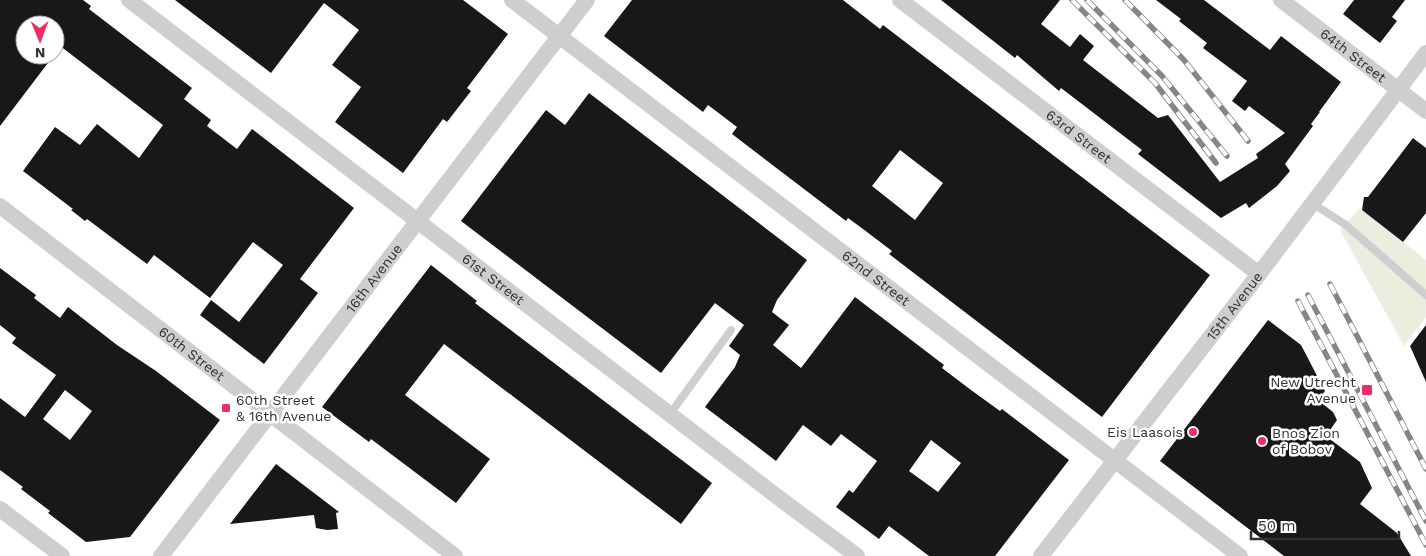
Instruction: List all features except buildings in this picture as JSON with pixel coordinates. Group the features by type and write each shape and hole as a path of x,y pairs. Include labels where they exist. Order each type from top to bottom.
{"street":[{"name":"61st Street","path":"130,0 857,556"},
{"name":"62nd Street","path":"512,0 1240,556"},
{"name":"16th Avenue","path":"161,556 587,0"},
{"name":"63rd Street","path":"900,0 1259,274"},
{"name":"64th Street","path":"1281,0 1426,111"},
{"name":"15th Avenue","path":"1041,556 1259,274 1426,53"},
{"name":"60th Street","path":"0,206 455,556"},
{"path":"0,509 62,556"}],"lane":[{"path":"1312,203 1346,225 1426,295"},
{"path":"670,414 732,330"}],"shaded area":[{"path":"1360,208 1426,260 1426,317 1404,346 1340,230"}],"railway":[{"path":"1072,0 1155,83 1216,163"},
{"path":"1087,0 1162,76 1227,156"},
{"path":"1125,0 1184,60 1248,141"},
{"path":"1330,284 1426,469"},
{"path":"1308,295 1426,521"},
{"path":"1298,301 1426,545"}],"place":[{"name":"New Utrecht Avenue","path":"1367,390"},
{"name":"60th Street & 16th Avenue","path":"226,408"},
{"name":"Eis Laasois","path":"1193,432"},
{"name":"Bnos Zion of Bobov","path":"1262,441"}]}
